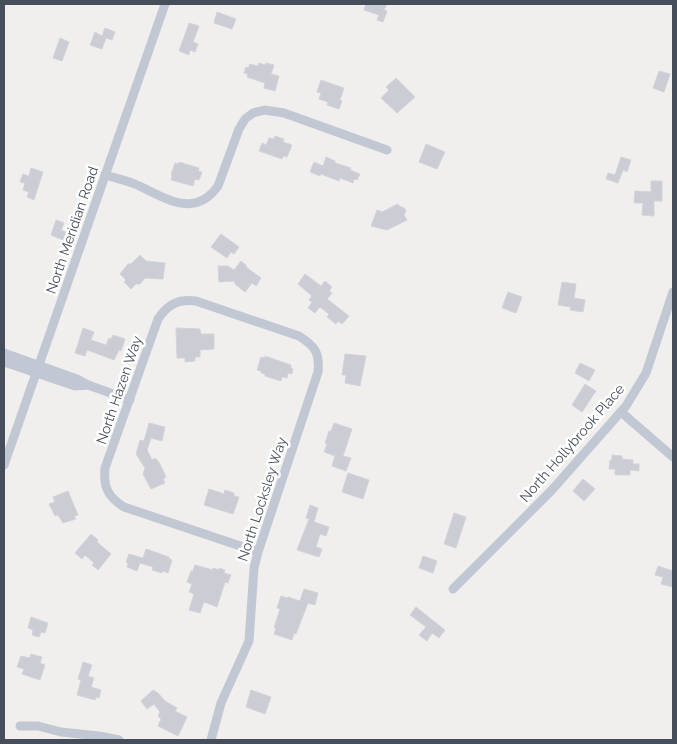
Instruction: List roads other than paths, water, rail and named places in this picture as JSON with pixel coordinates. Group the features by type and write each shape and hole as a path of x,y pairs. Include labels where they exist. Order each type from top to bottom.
{"street":[{"name":"North Meridian Road","path":"4,465 165,4"},
{"path":"106,174 132,183 171,201 185,205 195,204 212,194 218,186 239,129 245,119 253,113 265,110 284,113 387,150"},
{"name":"North Hollybrook Place","path":"453,589 544,497 621,412 635,393 646,372 673,292"},
{"name":"North Locksley Way","path":"173,302 196,301 300,336 311,343 317,352 319,362 318,372 258,552 254,568 250,635 221,703 211,740"},
{"name":"North Hazen Way","path":"173,302 158,319 106,468 104,479 106,492 114,501 124,507 258,552"},
{"path":"4,352 75,386 88,385 130,400"},
{"path":"4,362 37,369"},
{"path":"621,412 673,457"},
{"path":"20,726 38,726 61,732 119,740"}]}
